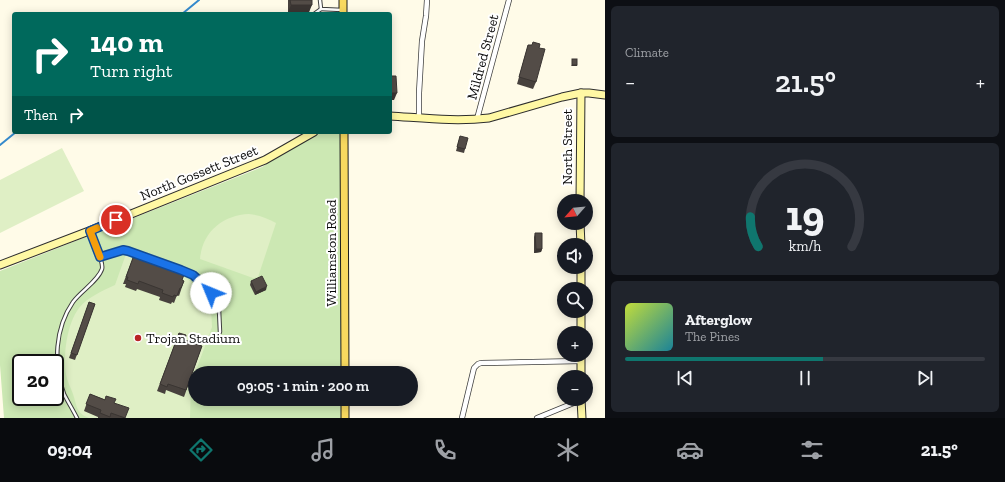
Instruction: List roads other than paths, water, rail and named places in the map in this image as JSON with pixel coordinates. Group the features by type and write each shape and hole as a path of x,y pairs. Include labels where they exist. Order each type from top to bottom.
{"main road":[{"path":"343,0 343,12"},
{"name":"Williamston Road","path":"344,134 345,366"},
{"path":"345,406 345,418"}],"street":[{"path":"419,118 422,41 427,0"},
{"name":"Mildred Street","path":"477,120 509,0"},
{"path":"392,116 477,120 581,93 605,95"},
{"name":"North Street","path":"580,194 581,93"},
{"name":"North Gossett Street","path":"0,265 90,231 265,160 310,134"},
{"path":"462,418 474,368 478,364 557,359"},
{"path":"537,418 566,406"},
{"path":"581,406 582,418"}],"lane":[{"path":"320,0 320,10"},
{"path":"317,12 320,10 343,12"},
{"path":"78,418 64,394 60,382 57,357 58,337 60,328 74,300 96,279 102,270 102,263 90,231"},
{"path":"100,257 123,250 193,275 211,293 216,302 219,310 220,332"}],"waterway":[{"path":"184,12 199,0"},
{"path":"0,145 14,134"}],"place":[{"name":"Trojan Stadium","path":"138,338"}]}
